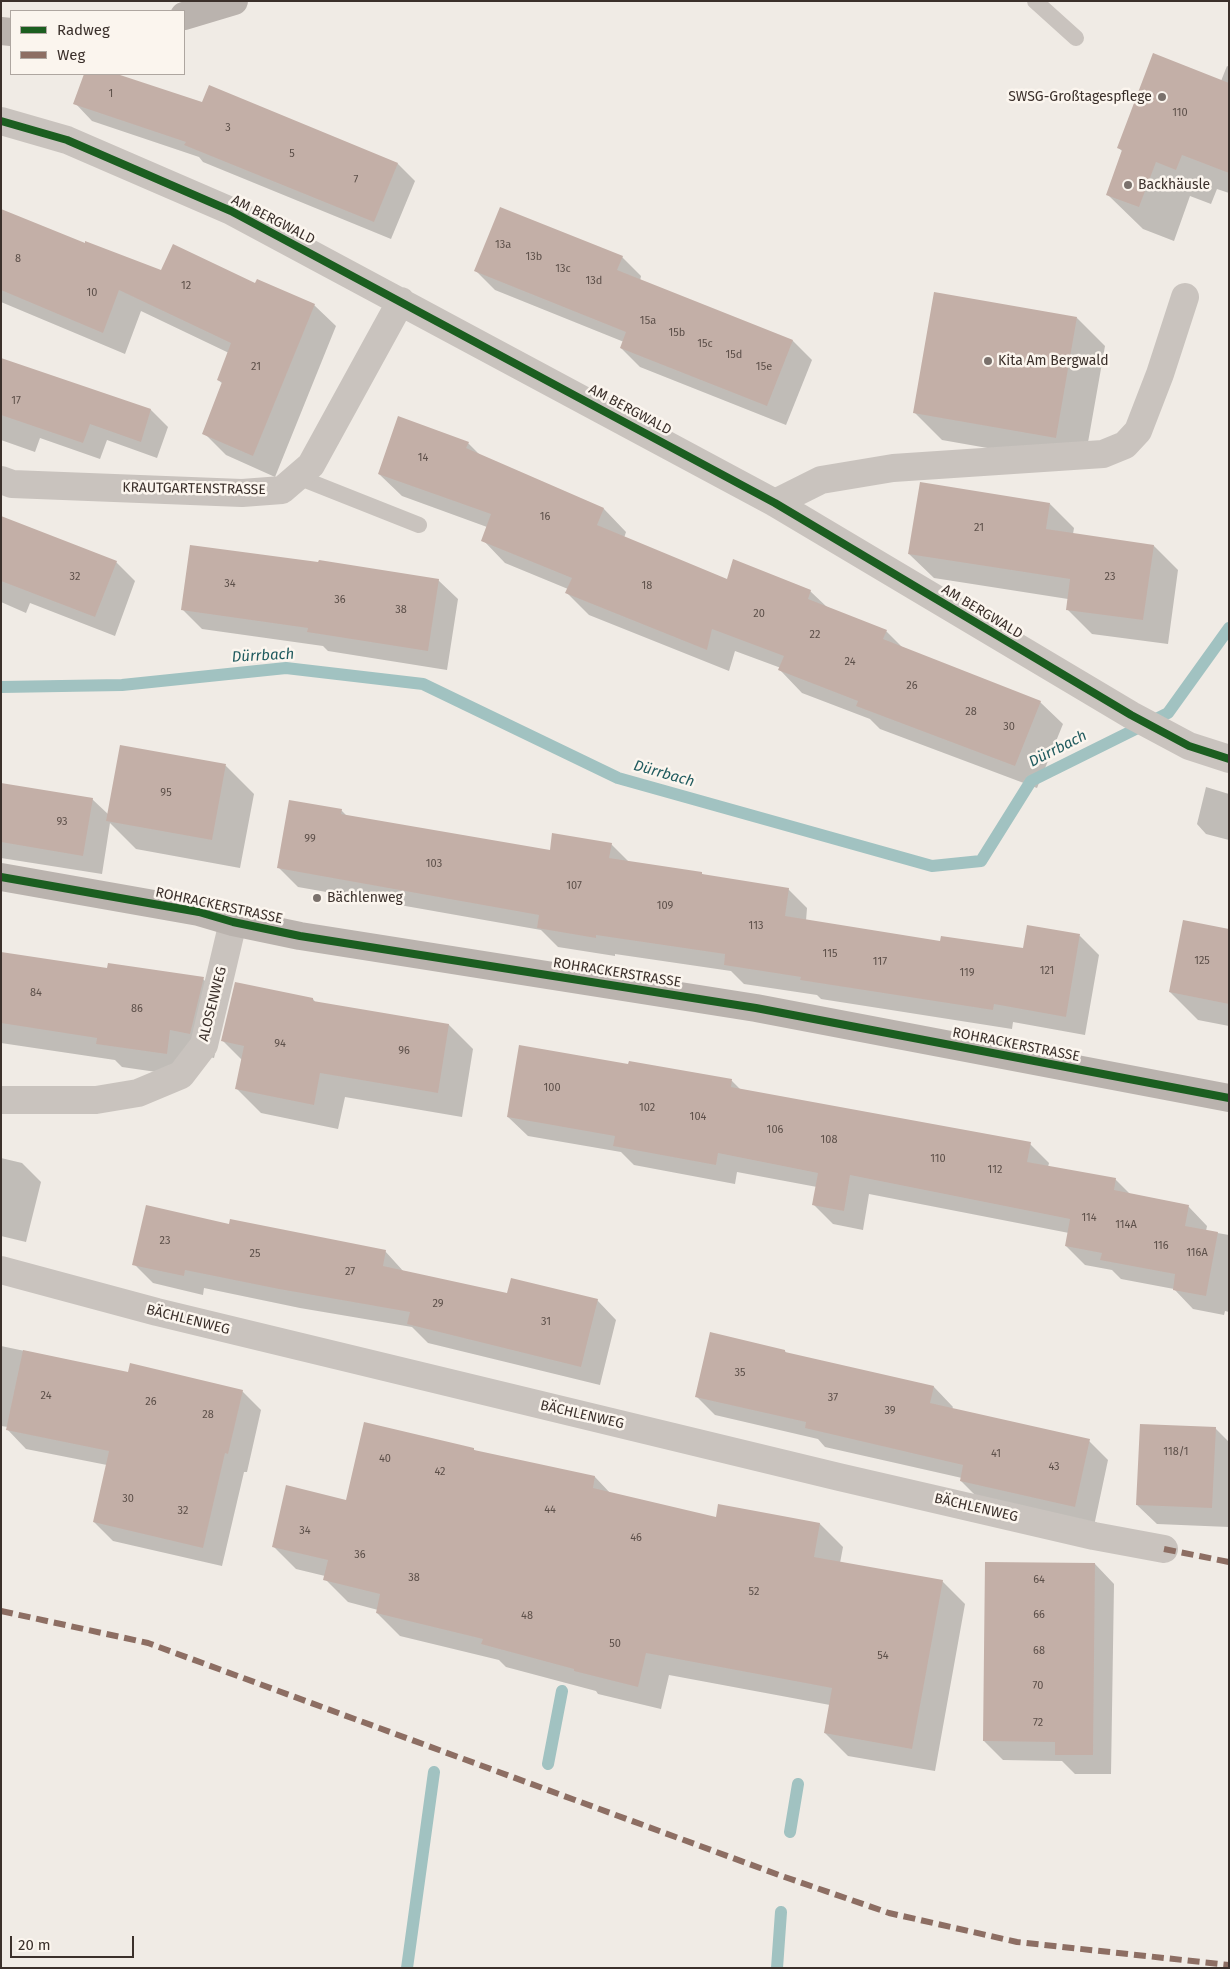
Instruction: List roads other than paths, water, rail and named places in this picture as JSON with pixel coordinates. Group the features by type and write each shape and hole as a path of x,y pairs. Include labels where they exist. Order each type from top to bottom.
{"street":[{"path":"185,16 234,1"},
{"name":"AM BERGWALD","path":"1,122 67,140 231,211 775,502 1131,715 1189,746 1229,759"},
{"path":"775,502 821,480 894,468 1103,454 1125,445 1138,431 1160,374 1185,297"},
{"name":"KRAUTGARTENSTRASSE","path":"1,480 12,484 242,493 282,490 311,465 402,302"},
{"name":"ROHRACKERSTRASSE","path":"1,876 199,912 233,922 382,950 439,957 756,1008 1229,1098"},
{"name":"ALOSENWEG","path":"1,1100 96,1100 138,1093 181,1075 204,1045 233,922"},
{"name":"BÄCHLENWEG","path":"1,1270 301,1348 839,1477 1094,1536 1164,1549"}],"lane":[{"path":"1035,1 1076,38"},
{"path":"298,477 419,525"}],"waterway":[{"name":"Dürrbach","path":"1,687 122,685 286,668 423,684 618,778 932,866 981,861 1031,781 1168,713 1229,628"},
{"path":"548,1764 562,1691"},
{"path":"407,1968 434,1772"},
{"path":"790,1832 798,1784"},
{"path":"777,1968 781,1912"}],"place":[{"name":"SWSG-Großtagespflege","path":"1162,97"},
{"name":"Backhäusle","path":"1128,185"},
{"name":"Kita Am Bergwald","path":"988,361"},
{"name":"Bächlenweg","path":"317,898"}]}
